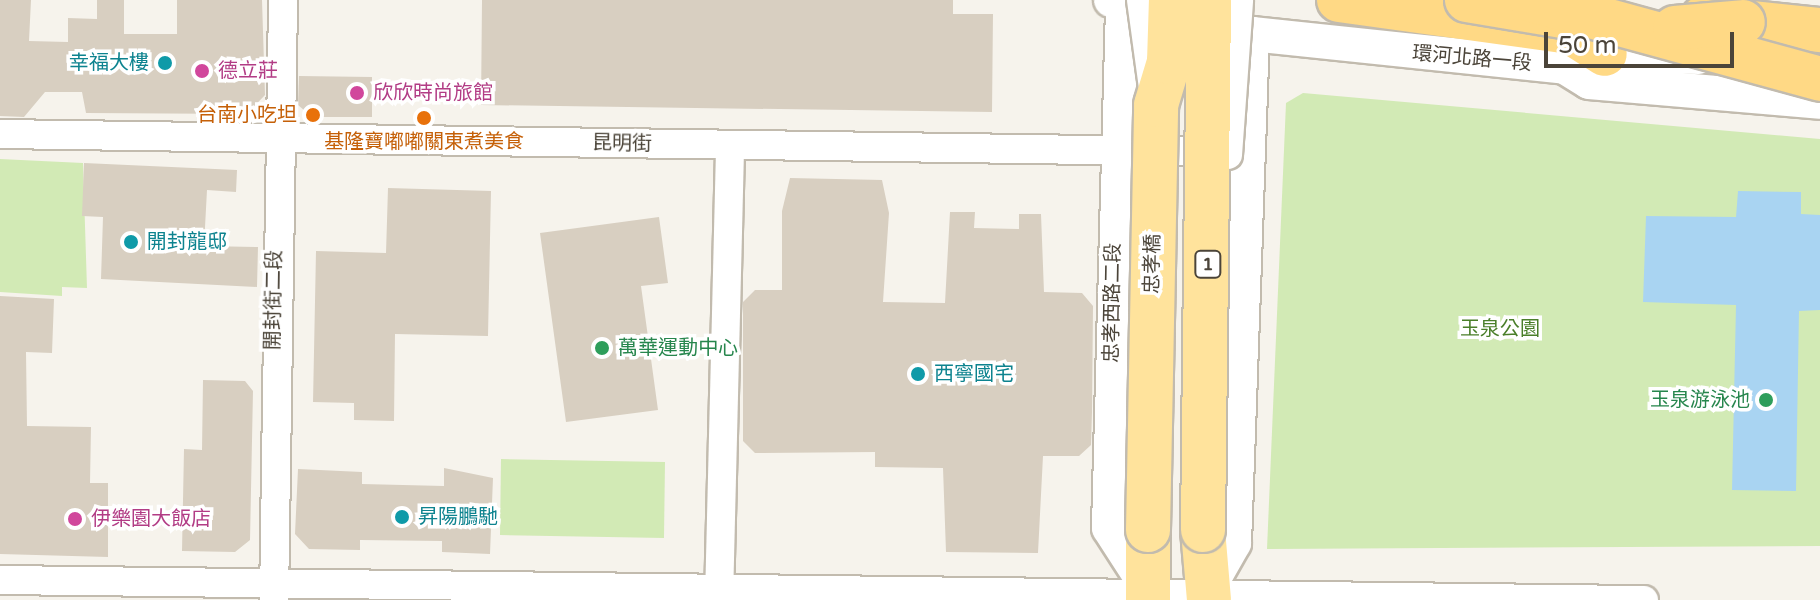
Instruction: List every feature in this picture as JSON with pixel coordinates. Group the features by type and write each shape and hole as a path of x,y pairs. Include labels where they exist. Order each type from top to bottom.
{"highway":[{"path":"1339,0 1527,12 1671,15 1820,30"},
{"path":"1467,0 1596,49 1820,79"},
{"path":"1794,0 1820,3"},
{"path":"1527,12 1596,49 1706,30 1810,0"}],"main road":[{"name":"忠孝橋","path":"1148,594 1156,105 1169,62 1171,0"},
{"name":"1","path":"1209,0 1203,158 1210,191 1203,530 1209,595"}],"street":[{"name":"開封街二段","path":"274,592 278,139 283,0"},
{"path":"1210,191 1227,162 1239,0"},
{"path":"1125,2 1143,53 1156,105"},
{"name":"環河北路一段","path":"1125,2 1252,34 1596,49 1589,82 1820,102"},
{"name":"忠孝西路二段","path":"1125,2 1115,151 1109,528 1148,594"},
{"path":"1209,595 1234,543 1245,153 1252,34"},
{"path":"1596,49 1820,61"},
{"name":"昆明街","path":"0,134 1245,153"},
{"path":"719,595 730,145"},
{"path":"0,580 274,592 1148,594 1644,600"}],"green space":[{"name":"玉泉公園","path":"1303,93 1820,139 1820,546 1267,549 1286,103"},
{"path":"0,159 83,163 87,288 62,287 62,296 0,292"},
{"path":"501,459 665,462 664,538 500,535"}],"water":[{"name":"玉泉游泳池","path":"1738,191 1801,192 1801,214 1820,215 1820,310 1799,311 1796,491 1732,490 1736,305 1643,302 1646,216 1736,217"}],"building":[{"name":"幸福大樓","path":"0,0 31,0 29,41 68,42 68,18 97,19 97,0 124,0 124,34 177,34 177,0 262,0 265,95 247,114 86,113 82,92 45,92 24,117 0,116"},
{"path":"482,0 953,0 953,14 993,14 992,112 481,105"},
{"path":"299,76 372,77 372,117 312,117 298,105"},
{"path":"84,163 237,170 236,192 207,190 204,246 258,247 257,287 101,279 103,217 82,216"},
{"name":"西寧國宅","path":"790,178 882,180 889,213 883,302 945,303 950,212 975,212 974,228 1019,229 1019,214 1041,214 1044,292 1082,293 1093,306 1091,445 1079,456 1043,456 1038,553 946,552 943,468 875,467 875,452 755,453 743,441 743,302 755,290 782,290 782,211"},
{"path":"388,188 491,191 488,336 395,334 394,421 354,420 354,403 313,402 316,251 386,253"},
{"name":"萬華運動中心","path":"659,217 668,283 641,286 658,410 566,422 540,233"},
{"path":"0,296 54,299 52,353 26,352 27,426 91,427 90,483 108,483 108,557 0,554"},
{"path":"203,380 245,381 253,391 250,540 235,552 182,551 184,449 202,450"},
{"path":"444,468 493,478 490,554 442,552 442,541 360,540 360,550 309,549 295,534 298,469 362,472 362,484 444,486"}],"place":[{"name":"幸福大樓","path":"165,63"},
{"name":"德立莊","path":"202,71"},
{"name":"欣欣時尚旅館","path":"357,93"},
{"name":"台南小吃坦","path":"313,115"},
{"name":"基隆寶嘟嘟關東煮美食","path":"424,118"},
{"name":"開封龍邸","path":"131,242"},
{"name":"萬華運動中心","path":"602,348"},
{"name":"西寧國宅","path":"918,374"},
{"name":"玉泉游泳池","path":"1766,400"},
{"name":"昇陽鵬馳","path":"402,517"},
{"name":"伊樂園大飯店","path":"75,519"}]}
